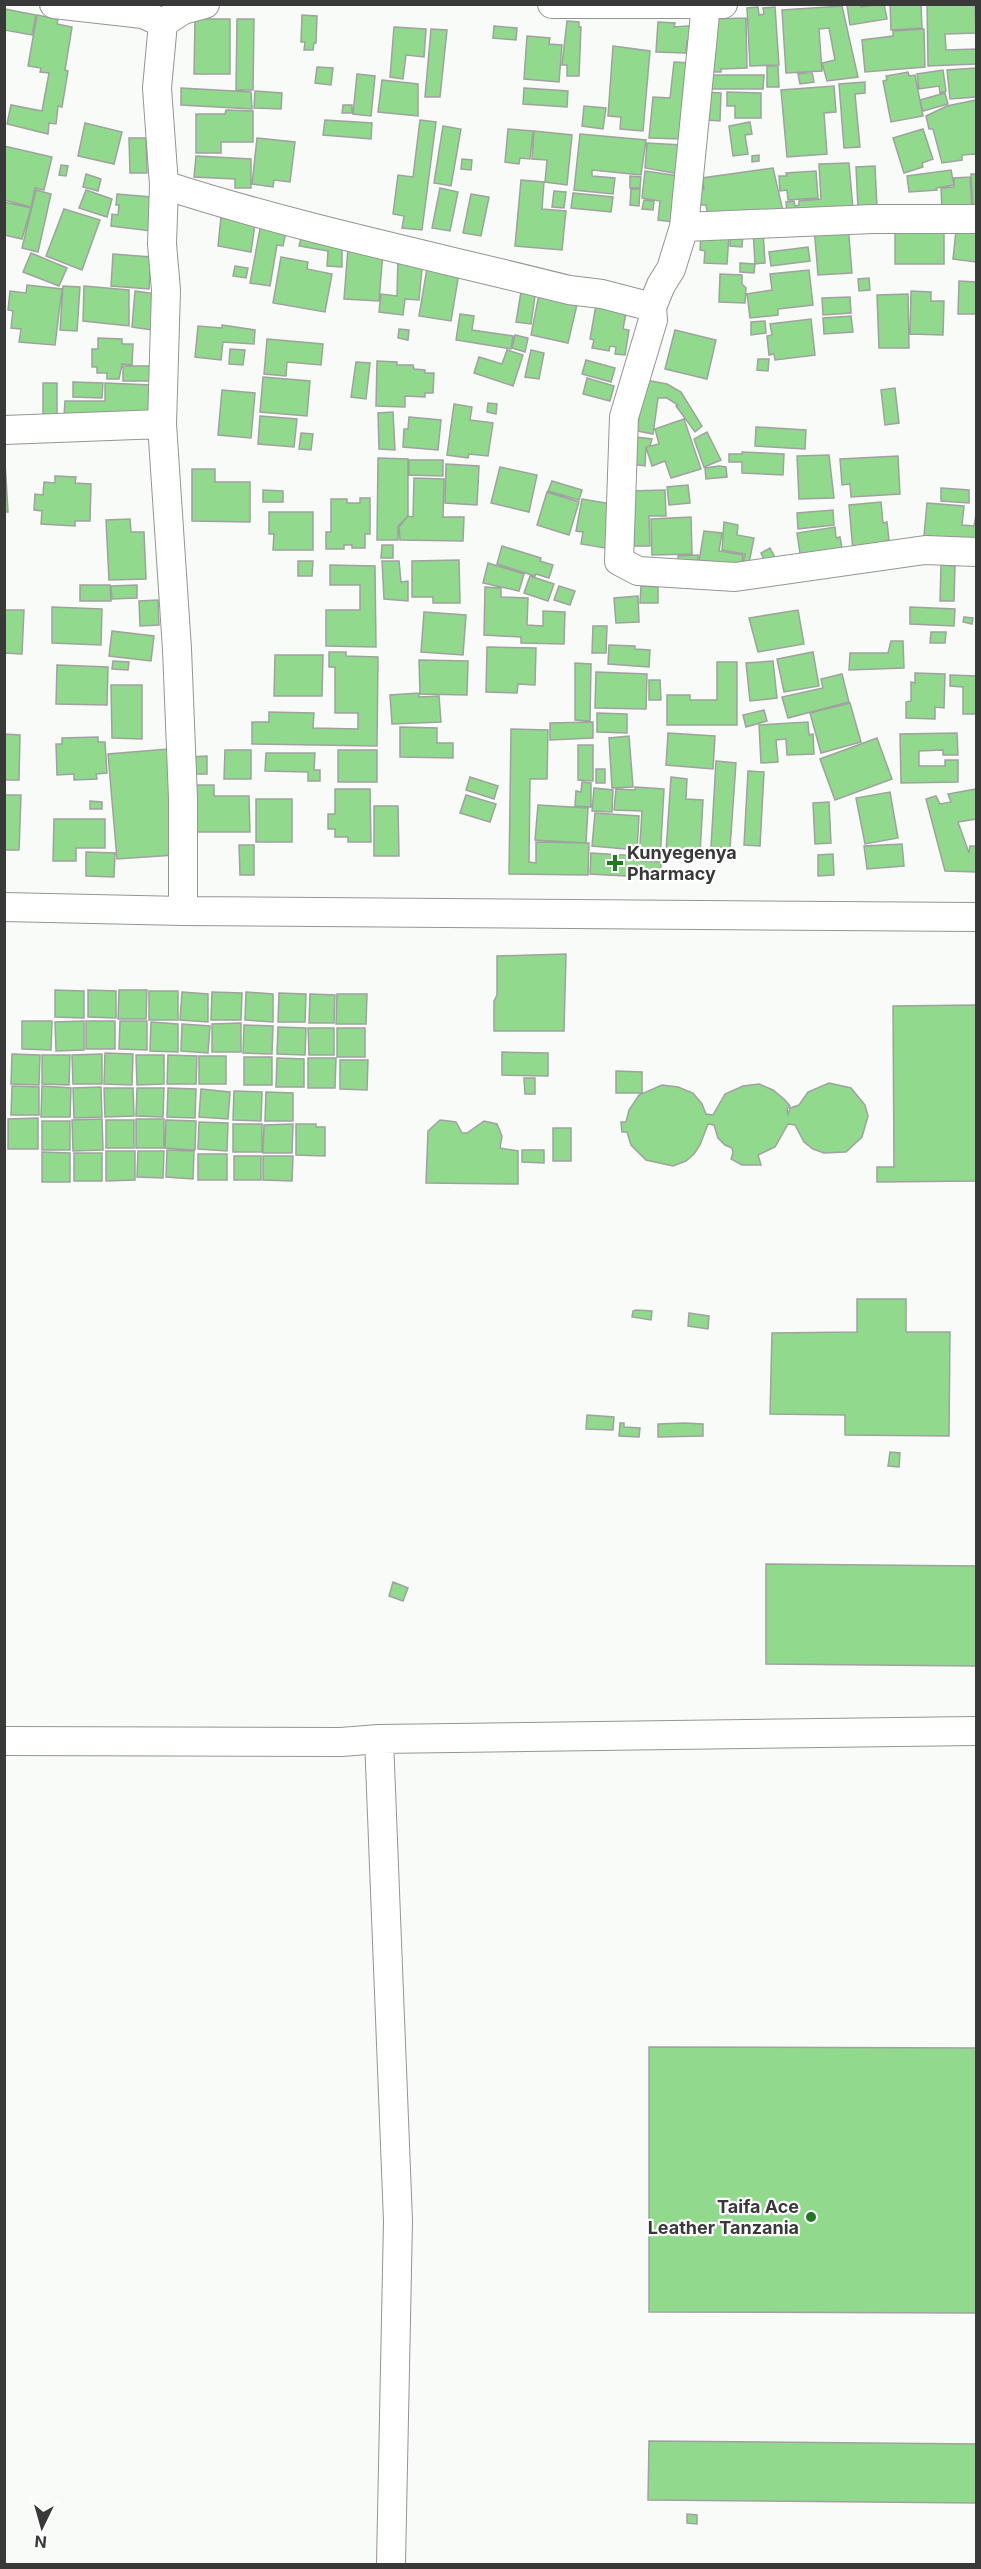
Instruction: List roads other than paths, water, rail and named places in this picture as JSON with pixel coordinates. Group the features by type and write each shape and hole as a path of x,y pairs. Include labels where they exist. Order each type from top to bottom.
{"street":[{"path":"54,4 150,14 183,10 205,4"},
{"path":"552,4 711,5 684,227 671,269 652,307 653,320 624,417 619,561 638,571 735,577 925,550 976,552"},
{"path":"150,14 164,185 162,244 166,290 162,424 177,649 183,798 183,911"},
{"path":"164,185 234,208 569,290 603,294 652,307"},
{"path":"684,227 873,219 976,219"},
{"path":"4,430 162,424"},
{"path":"4,907 183,911 976,917"},
{"path":"4,1741 341,1742 378,1739 976,1731"},
{"path":"378,1739 398,2221 391,2565"}],"place":[{"name":"Kunyegenya Pharmacy","path":"615,863"},
{"name":"Taifa Ace Leather Tanzania","path":"811,2217"}]}
